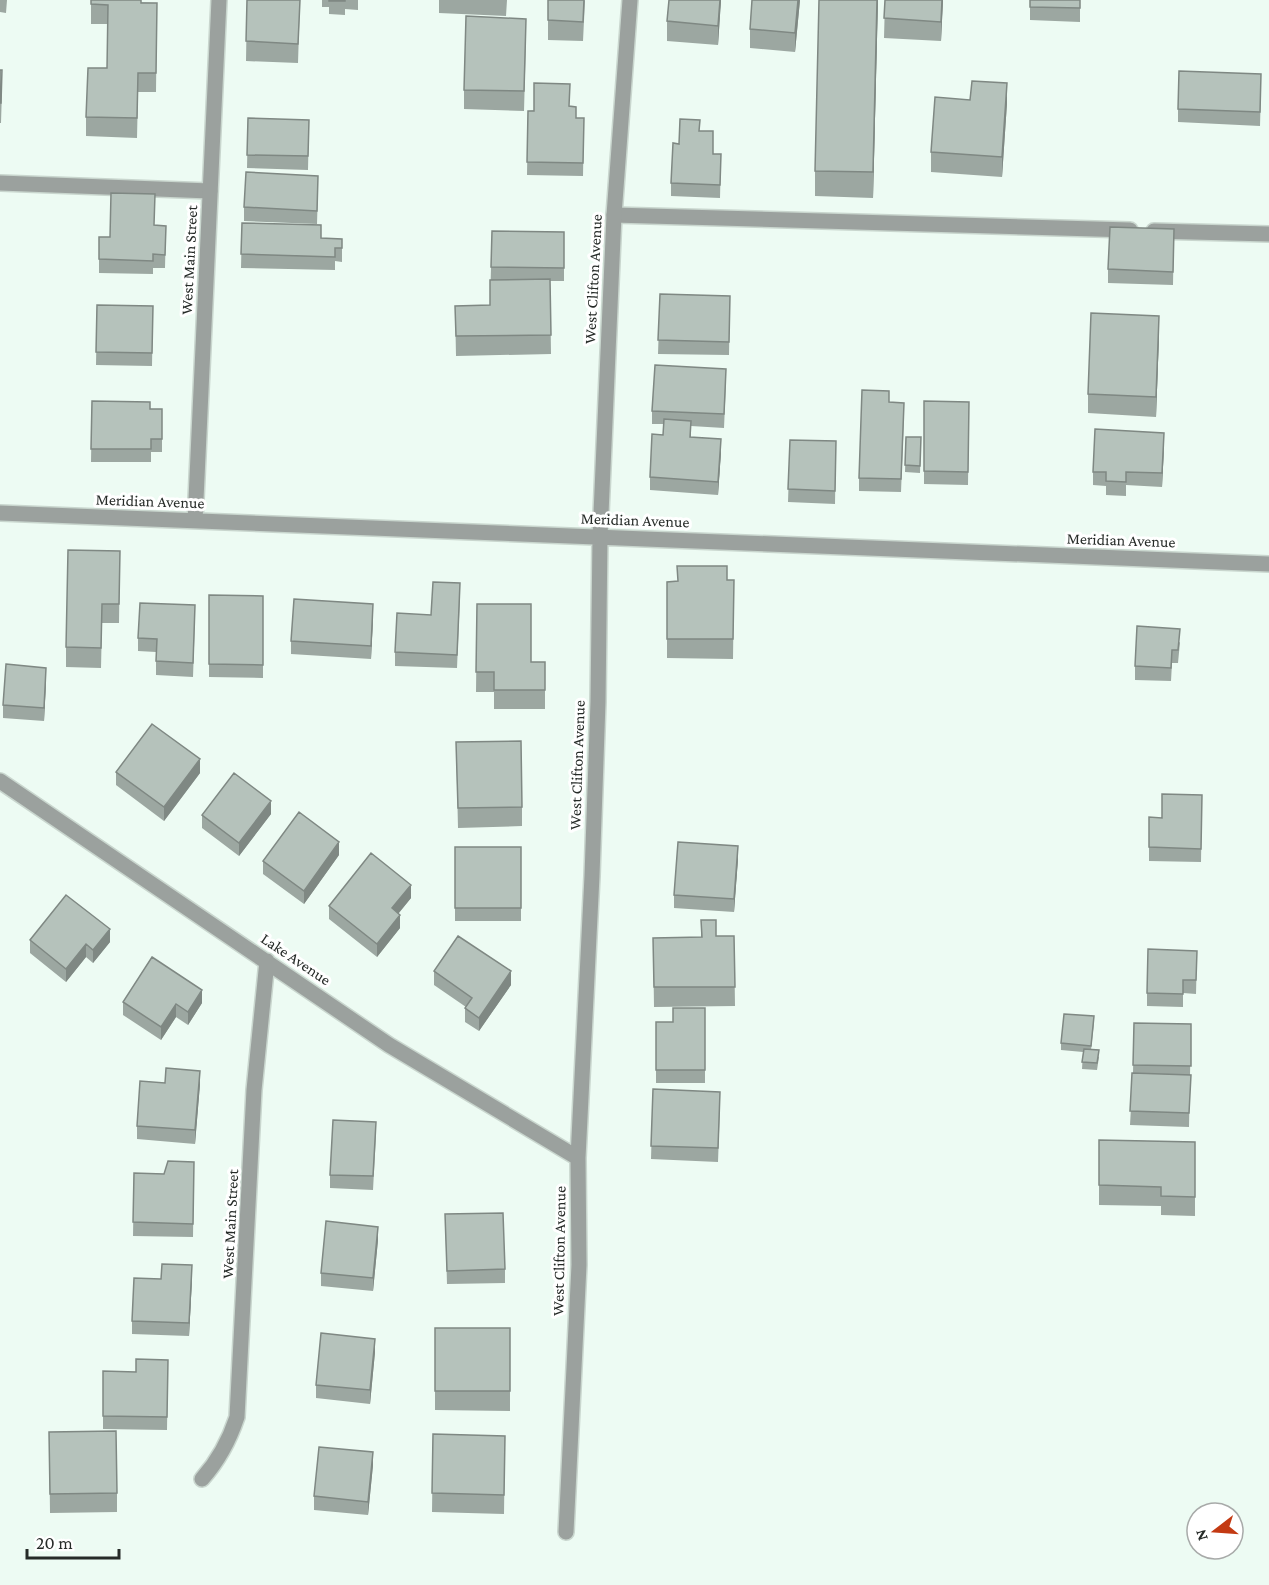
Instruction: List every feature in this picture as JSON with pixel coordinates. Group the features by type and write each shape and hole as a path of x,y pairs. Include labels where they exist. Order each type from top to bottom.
{"street":[{"name":"West Main Street","path":"195,521 219,0"},
{"name":"West Clifton Avenue","path":"566,1532 579,1265 578,1158 598,702 600,537 614,215 630,0"},
{"path":"0,183 210,191"},
{"path":"614,215 1269,234"},
{"name":"Meridian Avenue","path":"0,513 1269,564"},
{"name":"Lake Avenue","path":"0,781 389,1045 578,1158"},
{"name":"West Main Street","path":"202,1479 215,1464 225,1447 237,1417 254,1090 267,962"}],"building":[{"path":"91,0 141,0 141,3 157,3 156,73 138,73 137,118 86,117 88,68 107,68 108,5 91,4"},
{"path":"247,0 300,0 298,44 246,41"},
{"path":"548,0 584,0 583,22 548,20"},
{"path":"669,0 720,0 718,26 667,21"},
{"path":"752,0 798,0 795,33 750,29"},
{"path":"819,0 877,0 873,172 815,171"},
{"path":"885,0 942,0 941,22 884,18"},
{"path":"1030,0 1080,0 1080,8 1030,7"},
{"path":"466,16 526,19 524,91 464,90"},
{"path":"0,70 2,70 1,103 0,103"},
{"path":"1179,71 1261,74 1260,112 1178,109"},
{"path":"972,81 1007,83 1002,157 931,152 935,97 970,100"},
{"path":"534,83 570,84 569,106 576,107 576,118 584,118 583,163 527,162 528,111 534,111"},
{"path":"248,118 309,120 308,156 247,155"},
{"path":"680,119 700,120 699,131 713,131 713,154 721,154 720,185 671,183 673,143 679,144"},
{"path":"246,172 318,176 317,211 244,207"},
{"path":"111,193 155,194 154,225 166,226 165,255 153,254 153,261 99,259 99,237 110,237"},
{"path":"242,223 321,225 321,238 342,239 342,248 335,248 335,257 241,254"},
{"path":"1110,227 1174,229 1173,272 1108,269"},
{"path":"492,231 564,232 564,268 491,267"},
{"path":"550,279 551,335 456,336 455,306 490,305 490,280"},
{"path":"660,294 730,296 729,342 658,340"},
{"path":"97,305 153,306 152,353 96,352"},
{"path":"1091,313 1159,316 1156,397 1088,394"},
{"path":"655,365 726,369 724,414 652,411"},
{"path":"862,390 889,391 889,402 904,403 901,479 859,478"},
{"path":"92,401 150,402 150,409 162,409 162,439 151,439 151,449 91,449"},
{"path":"924,401 969,402 968,472 924,471"},
{"path":"664,419 691,421 690,437 721,439 718,482 650,477 652,434 663,435"},
{"path":"1095,429 1164,433 1162,473 1126,472 1126,482 1106,481 1106,472 1093,472"},
{"path":"906,437 921,437 920,466 905,465"},
{"path":"790,440 836,441 835,491 788,489"},
{"path":"68,550 120,551 119,604 102,604 101,648 66,647"},
{"path":"677,566 727,566 727,580 734,580 733,639 667,639 667,582 678,581"},
{"path":"433,582 460,583 457,655 395,652 397,613 431,615"},
{"path":"209,595 263,596 263,665 209,664"},
{"path":"294,599 373,604 371,646 291,641"},
{"path":"140,603 195,605 193,663 156,661 157,639 138,638"},
{"path":"477,604 531,604 531,662 545,662 545,690 494,690 494,672 476,672"},
{"path":"1137,626 1180,629 1178,650 1172,650 1171,668 1135,666"},
{"path":"6,664 46,668 44,708 3,705"},
{"path":"152,724 200,759 164,807 116,772"},
{"path":"521,741 522,807 458,808 456,742"},
{"path":"234,773 271,801 239,843 202,815"},
{"path":"1162,794 1202,795 1201,849 1149,847 1149,817 1162,818"},
{"path":"299,812 339,842 304,891 263,861"},
{"path":"678,842 738,846 734,899 674,895"},
{"path":"455,847 521,847 521,908 455,908"},
{"path":"371,853 411,885 392,908 400,915 377,944 329,906"},
{"path":"66,895 110,929 93,950 86,944 66,969 30,940"},
{"path":"701,920 716,920 716,936 734,936 735,987 654,987 653,938 702,937"},
{"path":"458,936 511,971 479,1018 465,1008 472,998 434,971"},
{"path":"1148,949 1197,951 1196,980 1183,980 1183,994 1147,993"},
{"path":"152,957 202,990 188,1012 176,1004 161,1027 123,1002"},
{"path":"673,1008 705,1008 705,1070 656,1070 656,1022 673,1022"},
{"path":"1064,1014 1094,1016 1091,1046 1061,1043"},
{"path":"1134,1023 1191,1024 1191,1066 1133,1065"},
{"path":"1084,1049 1099,1050 1097,1063 1082,1062"},
{"path":"166,1068 200,1071 195,1130 137,1126 140,1081 165,1083"},
{"path":"1132,1073 1191,1075 1189,1113 1130,1111"},
{"path":"653,1089 720,1092 718,1148 651,1146"},
{"path":"333,1120 376,1122 373,1176 330,1175"},
{"path":"1099,1140 1195,1142 1195,1197 1161,1196 1161,1187 1099,1185"},
{"path":"168,1161 194,1162 193,1224 133,1222 134,1173 164,1174"},
{"path":"503,1213 505,1269 447,1271 445,1214"},
{"path":"326,1221 378,1227 373,1278 321,1273"},
{"path":"162,1264 192,1265 189,1323 132,1321 134,1278 161,1279"},
{"path":"435,1328 510,1328 510,1391 435,1391"},
{"path":"321,1333 375,1339 370,1390 316,1385"},
{"path":"136,1359 168,1360 167,1417 103,1416 103,1371 136,1372"},
{"path":"116,1431 117,1493 50,1494 49,1432"},
{"path":"433,1434 505,1436 504,1495 432,1493"},
{"path":"319,1447 373,1452 368,1502 314,1496"}]}
